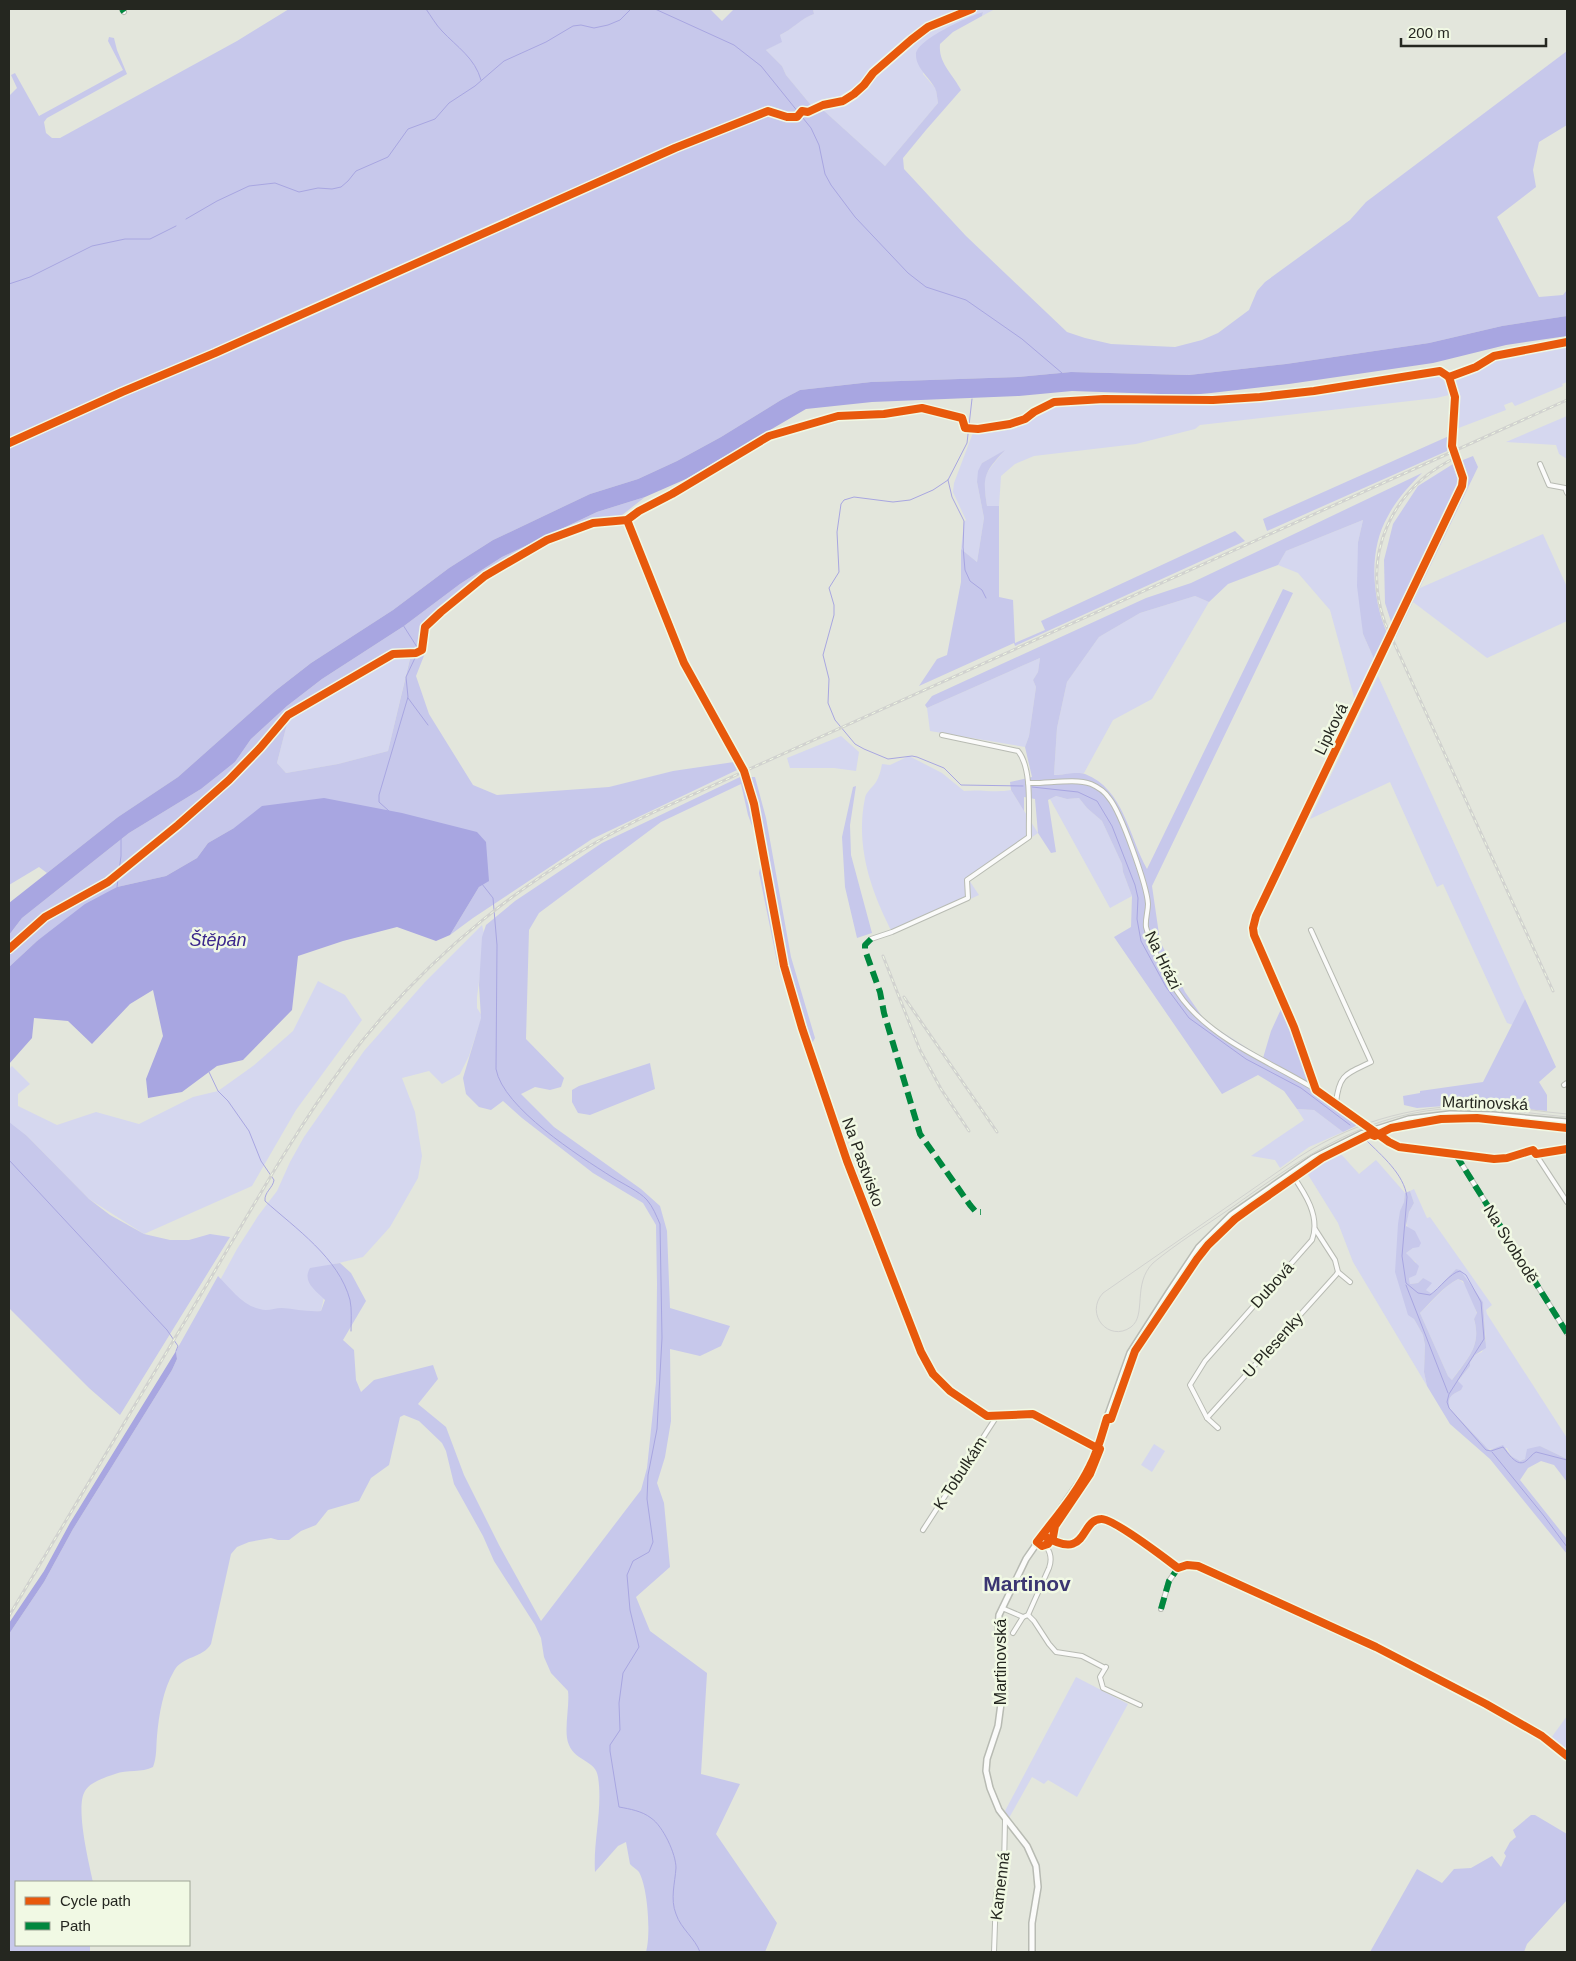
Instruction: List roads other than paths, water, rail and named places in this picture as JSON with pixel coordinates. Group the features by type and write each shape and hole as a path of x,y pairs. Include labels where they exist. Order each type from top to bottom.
{"street":[{"name":"Lipková","path":"1316,1090 1294,1027 1262,957 1253,928 1256,916 1367,688 1462,486 1463,478 1452,446 1455,397 1449,377"},
{"path":"1540,464 1549,485 1565,488 1567,493"},
{"name":"Na Pastvisko","path":"627,520 684,663 744,771 754,804 784,966 802,1028 847,1161 921,1352 933,1374 950,1391 987,1416 1033,1414 1097,1448"},
{"path":"872,939 968,898 967,880 1029,838 1028,783 1023,756 1018,751 942,735"},
{"name":"Na Hrázi","path":"1028,783 1083,782 1093,785 1110,799 1123,827 1144,885 1148,904 1146,924 1148,934 1166,972 1188,1006 1206,1023 1229,1040 1316,1090 1373,1130"},
{"path":"1312,930 1371,1062 1344,1077 1338,1088 1336,1103"},
{"name":"Martinovská","path":"1032,1952 1032,1924 1038,1882 1036,1866 1028,1846 1005,1820 999,1810 990,1788 986,1771 987,1759 998,1726 1002,1696 1003,1673 998,1630 1002,1608 1026,1559 1082,1480 1091,1464 1130,1353 1193,1255 1210,1235 1231,1216 1291,1172 1338,1144 1373,1130 1410,1119 1450,1114 1493,1115 1567,1122"},
{"path":"1373,1130 1399,1147 1494,1160 1517,1156 1533,1150 1567,1202"},
{"name":"Na Svobodě","path":"1456,1155 1567,1333"},
{"path":"1291,1172 1311,1207 1314,1228 1335,1260 1338,1272 1350,1282"},
{"name":"Dubová","path":"1207,1418 1190,1385 1200,1366 1309,1245 1313,1237 1314,1228"},
{"name":"U Plesenky","path":"1207,1418 1338,1272"},
{"name":"K Tobulkám","path":"923,1530 997,1416"},
{"path":"1207,1418 1218,1428"},
{"path":"1042,1535 1065,1545 1073,1544 1094,1521 1100,1518 1124,1530 1178,1568"},
{"path":"1046,1546 1050,1540"},
{"path":"1037,1542 1042,1546 1046,1546"},
{"path":"1013,1633 1026,1616 1051,1561 1046,1546"},
{"path":"1161,1609 1169,1581 1178,1568 1187,1565 1198,1566 1239,1586"},
{"path":"1002,1608 1026,1616 1034,1621 1056,1652 1082,1656 1106,1667 1100,1677 1100,1681 1106,1691 1140,1706"},
{"name":"Kamenná","path":"994,1952 996,1895 1004,1867 1005,1820"}],"water":[{"path":"1567,316 1567,336 1506,345 1433,363 1289,384 1190,395 1072,391 1019,396 872,402 806,409 686,479 645,497 597,512 502,557 460,584 404,626 322,679 287,706 251,739 235,762 201,789 129,833 22,918 9,935 9,903 118,817 178,777 275,691 311,663 393,610 449,568 493,540 590,494 638,479 677,461 800,390 871,382 1018,377 1071,372 1189,375 1286,364 1429,343 1502,326"},
{"name":"Štěpán","path":"324,798 402,813 477,832 486,842 489,881 479,887 450,935 436,941 397,927 343,941 298,956 292,1010 243,1060 217,1066 182,1092 148,1098 146,1079 163,1036 153,990 130,1004 92,1044 68,1021 34,1018 32,1038 9,1064 9,967 37,941 85,904 117,887 166,876 197,858 208,843 234,828 262,806"},
{"path":"176,1351 177,1359 172,1370 73,1529 44,1582 9,1634 9,1623 44,1571 70,1523"}],"waterway":[{"path":"426,9 440,29 470,59 481,80"},
{"path":"186,219 217,201 249,186 275,183 299,192 318,188 332,189 341,187 356,171 388,157 408,129 435,119 449,103 475,86 504,61 546,42 573,26 581,25 594,28 608,25 620,20 631,9"},
{"path":"655,9 734,45 761,66 811,128 819,145 825,174 831,185 855,217 908,273 926,287 966,300 1022,339 1062,373"},
{"path":"9,284 30,277 92,246 125,239 150,239 176,226"},
{"path":"972,399 967,443 948,480 933,490 910,500 893,502 854,497 844,500 841,504 837,532 839,572 829,588 834,605 834,615 823,655 829,679 828,703 835,720 855,744 864,749 888,759 917,757 944,768 961,785 1023,786"},
{"path":"948,480 952,497 964,521 963,547 965,570 970,581 982,590 986,598"},
{"path":"403,625 417,647"},
{"path":"389,811 379,802 379,795 408,697 406,677 415,658"},
{"path":"408,698 428,725"},
{"path":"1032,787 1078,792 1097,801 1112,826 1135,885 1138,898 1137,919 1141,941 1166,987 1189,1018 1246,1059 1301,1088 1350,1125"},
{"path":"117,887 121,839"},
{"path":"482,884 493,898 497,945 496,1069 502,1084 512,1099 544,1130 581,1157 644,1197 651,1205 660,1224 662,1338 657,1429 648,1475 647,1499 653,1542 649,1552 633,1561 627,1575 630,1610 639,1647 623,1673 619,1703 620,1730 610,1745 610,1751 619,1807 640,1812 651,1818 660,1827 668,1841 674,1855 676,1868 673,1897 674,1908 678,1919 700,1952"},
{"path":"209,1072 218,1091 228,1101 249,1131 261,1161 274,1180 265,1201 315,1245 326,1257 344,1285 351,1304 351,1331"},
{"path":"1366,1140 1397,1173 1405,1189 1407,1197 1402,1256 1406,1283 1418,1293 1430,1295 1452,1275 1460,1271 1466,1275 1481,1302 1484,1339 1449,1394 1447,1402 1449,1408 1486,1450 1491,1451 1503,1447 1519,1463 1523,1463 1536,1452 1567,1460"},
{"path":"9,1160 167,1330 178,1346 176,1351"},
{"path":"1406,1285 1448,1393"},
{"path":"1492,1452 1567,1547"}],"tram line":[{"path":"1567,1114 1510,1107 1440,1107 1391,1116 1367,1123 1321,1144 1299,1157 1103,1293 1096,1309 1098,1317 1107,1329 1123,1331 1131,1327 1136,1322 1138,1315 1143,1280 1153,1263 1280,1174 1305,1158 1356,1131 1383,1121 1442,1109 1489,1109 1567,1117"}],"railway":[{"path":"9,1616 271,1175 326,1090 376,1024 410,987 445,952 483,920 523,889 564,861 652,813 1567,400"},
{"path":"1457,457 1434,470 1415,486 1399,505 1387,526 1380,549 1377,573 1378,598 1385,623 1553,991"},
{"path":"883,956 920,1050 941,1089 969,1131"},
{"path":"904,997 997,1132"}],"district":[{"name":"Martinov","path":"1027,1583"}]}
